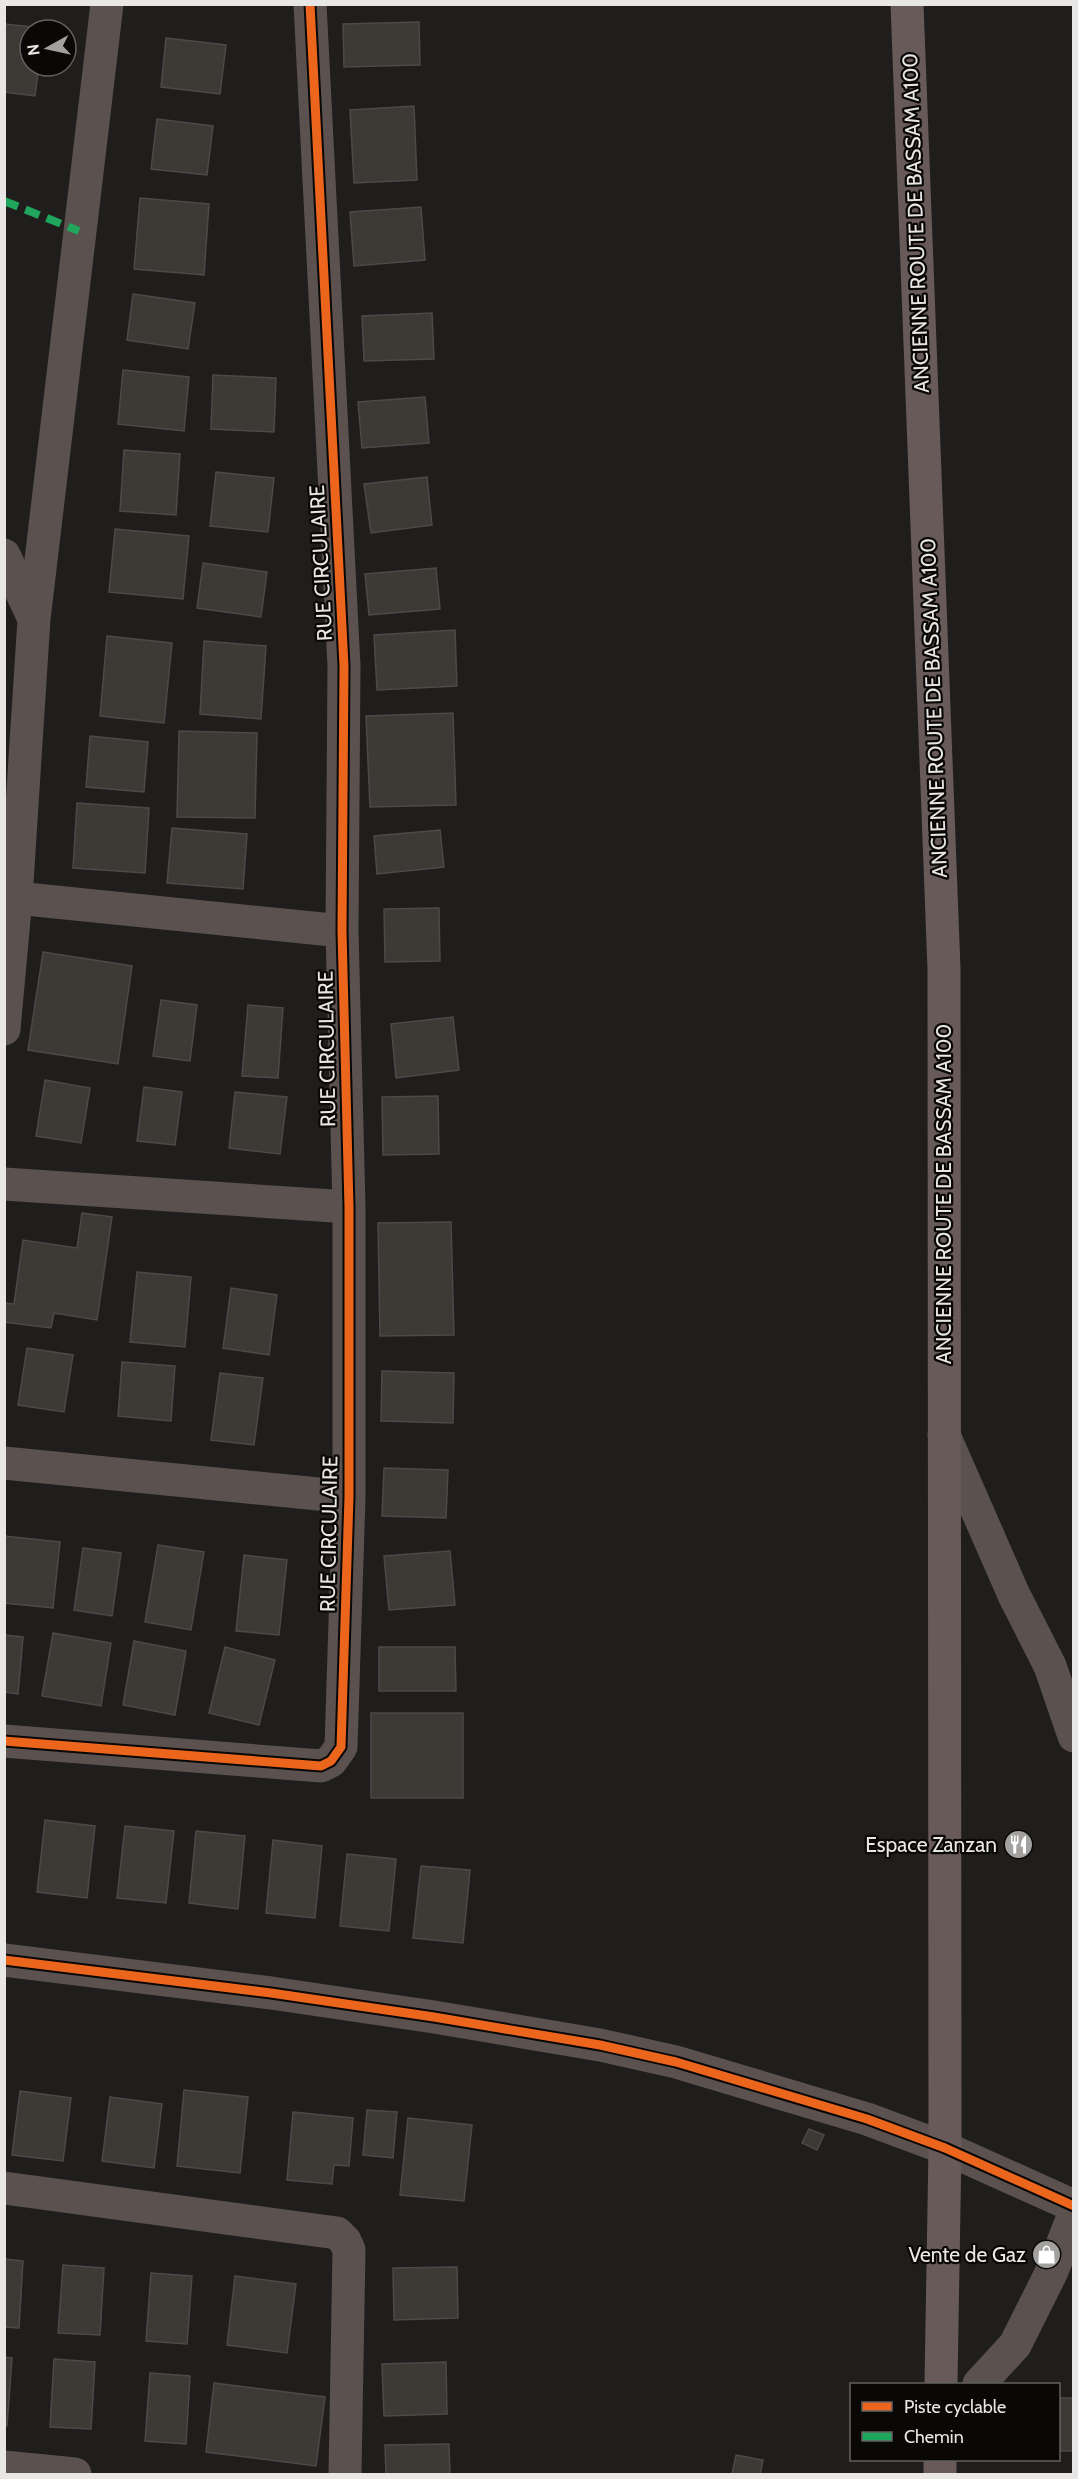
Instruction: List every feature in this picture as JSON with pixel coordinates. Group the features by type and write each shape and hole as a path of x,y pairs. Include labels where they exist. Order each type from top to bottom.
{"main road":[{"name":"ANCIENNE ROUTE DE BASSAM A100","path":"907,4 944,969 945,2148 941,2383"}],"street":[{"path":"4,1029 16,898 34,619 107,4"},
{"name":"RUE CIRCULAIRE","path":"4,1741 321,1766 331,1761 341,1747 349,1497 349,1207 342,931 344,666 310,4"},
{"path":"4,555 34,619"},
{"path":"16,898 342,931"},
{"path":"4,1184 349,1207"},
{"path":"944,1435 1014,1595 1050,1666 1074,1736"},
{"path":"4,1463 349,1497"},
{"path":"4,1960 272,1993 434,2017 600,2045 676,2062 867,2119 945,2148 1074,2206"},
{"path":"4,2187 337,2233 345,2241 349,2250 345,2475"},
{"path":"980,2383 1015,2345 1052,2271 1074,2214"},
{"path":"4,2466 75,2475"}],"building":[{"path":"419,22 420,65 344,67 343,24"},
{"path":"4,24 18,25 18,78 37,78 35,96 4,92"},
{"path":"166,38 226,45 220,94 161,87"},
{"path":"414,106 417,180 354,183 350,110"},
{"path":"157,119 213,126 207,175 151,169"},
{"path":"140,198 209,204 204,275 134,269"},
{"path":"421,207 425,260 354,266 350,212"},
{"path":"133,294 195,303 188,349 127,340"},
{"path":"432,313 434,359 364,361 362,316"},
{"path":"123,370 189,377 184,431 118,424"},
{"path":"213,375 276,378 274,432 211,429"},
{"path":"425,397 429,443 362,448 358,402"},
{"path":"124,450 180,454 176,515 120,511"},
{"path":"216,472 274,478 268,532 210,526"},
{"path":"427,477 432,525 371,533 364,484"},
{"path":"115,529 189,536 183,599 109,592"},
{"path":"203,563 267,572 261,617 197,608"},
{"path":"436,568 440,609 369,615 365,574"},
{"path":"455,630 457,686 377,690 374,635"},
{"path":"107,636 172,643 164,723 100,716"},
{"path":"204,641 266,646 261,719 200,714"},
{"path":"453,713 456,805 370,807 366,716"},
{"path":"179,731 257,733 255,818 177,817"},
{"path":"90,736 148,742 144,792 86,787"},
{"path":"77,803 149,808 145,873 73,868"},
{"path":"172,828 247,834 243,889 167,883"},
{"path":"440,830 444,867 377,874 374,836"},
{"path":"439,908 440,961 385,962 384,909"},
{"path":"43,952 132,966 118,1064 28,1050"},
{"path":"161,1000 197,1005 190,1061 153,1056"},
{"path":"248,1005 283,1008 278,1078 242,1076"},
{"path":"453,1017 459,1070 396,1078 391,1024"},
{"path":"45,1080 90,1088 81,1143 36,1136"},
{"path":"144,1087 182,1092 175,1145 137,1141"},
{"path":"235,1092 287,1097 280,1154 229,1148"},
{"path":"438,1096 439,1154 383,1155 382,1097"},
{"path":"82,1213 112,1217 97,1320 54,1313 51,1328 4,1322 4,1303 14,1304 23,1240 77,1248"},
{"path":"451,1222 454,1335 380,1336 378,1223"},
{"path":"137,1272 191,1277 185,1347 130,1342"},
{"path":"231,1288 277,1295 269,1355 223,1348"},
{"path":"27,1348 73,1355 64,1412 18,1405"},
{"path":"122,1362 175,1366 171,1421 118,1416"},
{"path":"382,1371 454,1373 453,1423 381,1421"},
{"path":"220,1373 263,1378 254,1445 211,1440"},
{"path":"384,1468 448,1470 446,1518 382,1516"},
{"path":"4,1536 60,1542 53,1608 4,1603"},
{"path":"158,1545 204,1552 191,1630 145,1622"},
{"path":"83,1548 121,1553 112,1616 74,1610"},
{"path":"450,1551 455,1605 389,1610 384,1556"},
{"path":"244,1555 287,1560 279,1635 236,1631"},
{"path":"53,1633 111,1643 101,1706 42,1696"},
{"path":"4,1635 23,1637 18,1694 4,1692"},
{"path":"134,1641 186,1651 175,1715 123,1705"},
{"path":"225,1647 275,1660 259,1725 209,1713"},
{"path":"379,1647 455,1647 456,1691 379,1691"},
{"path":"371,1713 463,1713 463,1798 371,1798"},
{"path":"45,1820 95,1826 87,1898 37,1892"},
{"path":"125,1826 174,1831 166,1903 117,1898"},
{"path":"196,1831 245,1836 238,1909 189,1903"},
{"path":"273,1840 322,1846 315,1918 266,1913"},
{"path":"347,1854 396,1859 389,1931 340,1926"},
{"path":"421,1866 470,1870 463,1943 413,1938"},
{"path":"184,2090 248,2097 240,2173 177,2166"},
{"path":"20,2091 71,2098 63,2161 12,2155"},
{"path":"110,2097 162,2104 154,2168 102,2161"},
{"path":"367,2110 397,2112 393,2158 363,2155"},
{"path":"293,2112 353,2118 349,2166 334,2165 332,2184 287,2180"},
{"path":"408,2118 472,2125 464,2201 400,2195"},
{"path":"809,2129 824,2135 817,2150 802,2143"},
{"path":"4,2259 23,2261 19,2328 4,2327"},
{"path":"63,2265 104,2268 100,2335 58,2333"},
{"path":"457,2267 458,2318 394,2320 393,2268"},
{"path":"151,2273 192,2276 187,2344 146,2341"},
{"path":"235,2276 296,2284 287,2353 227,2345"},
{"path":"4,2357 12,2358 7,2426 4,2426"},
{"path":"54,2359 95,2362 91,2429 50,2427"},
{"path":"446,2362 447,2414 384,2416 382,2364"},
{"path":"150,2373 190,2376 186,2444 145,2441"},
{"path":"214,2383 325,2397 316,2466 206,2452"},
{"path":"1060,2398 1074,2398 1074,2451 1060,2451"},
{"path":"449,2444 450,2474 386,2474 385,2445"},
{"path":"736,2455 763,2460 760,2474 732,2474"}],"marked path":[{"path":"4,201 79,231"}],"cycle path":[{"path":"4,1741 321,1766 331,1761 341,1747 349,1497 349,1207 342,931 344,666 310,4"},
{"path":"4,1960 271,1993 434,2017 600,2045 676,2062 867,2119 945,2148 1074,2206"}],"place":[{"name":"Espace Zanzan","path":"1018,1845"},
{"name":"Vente de Gaz","path":"1047,2255"}]}
